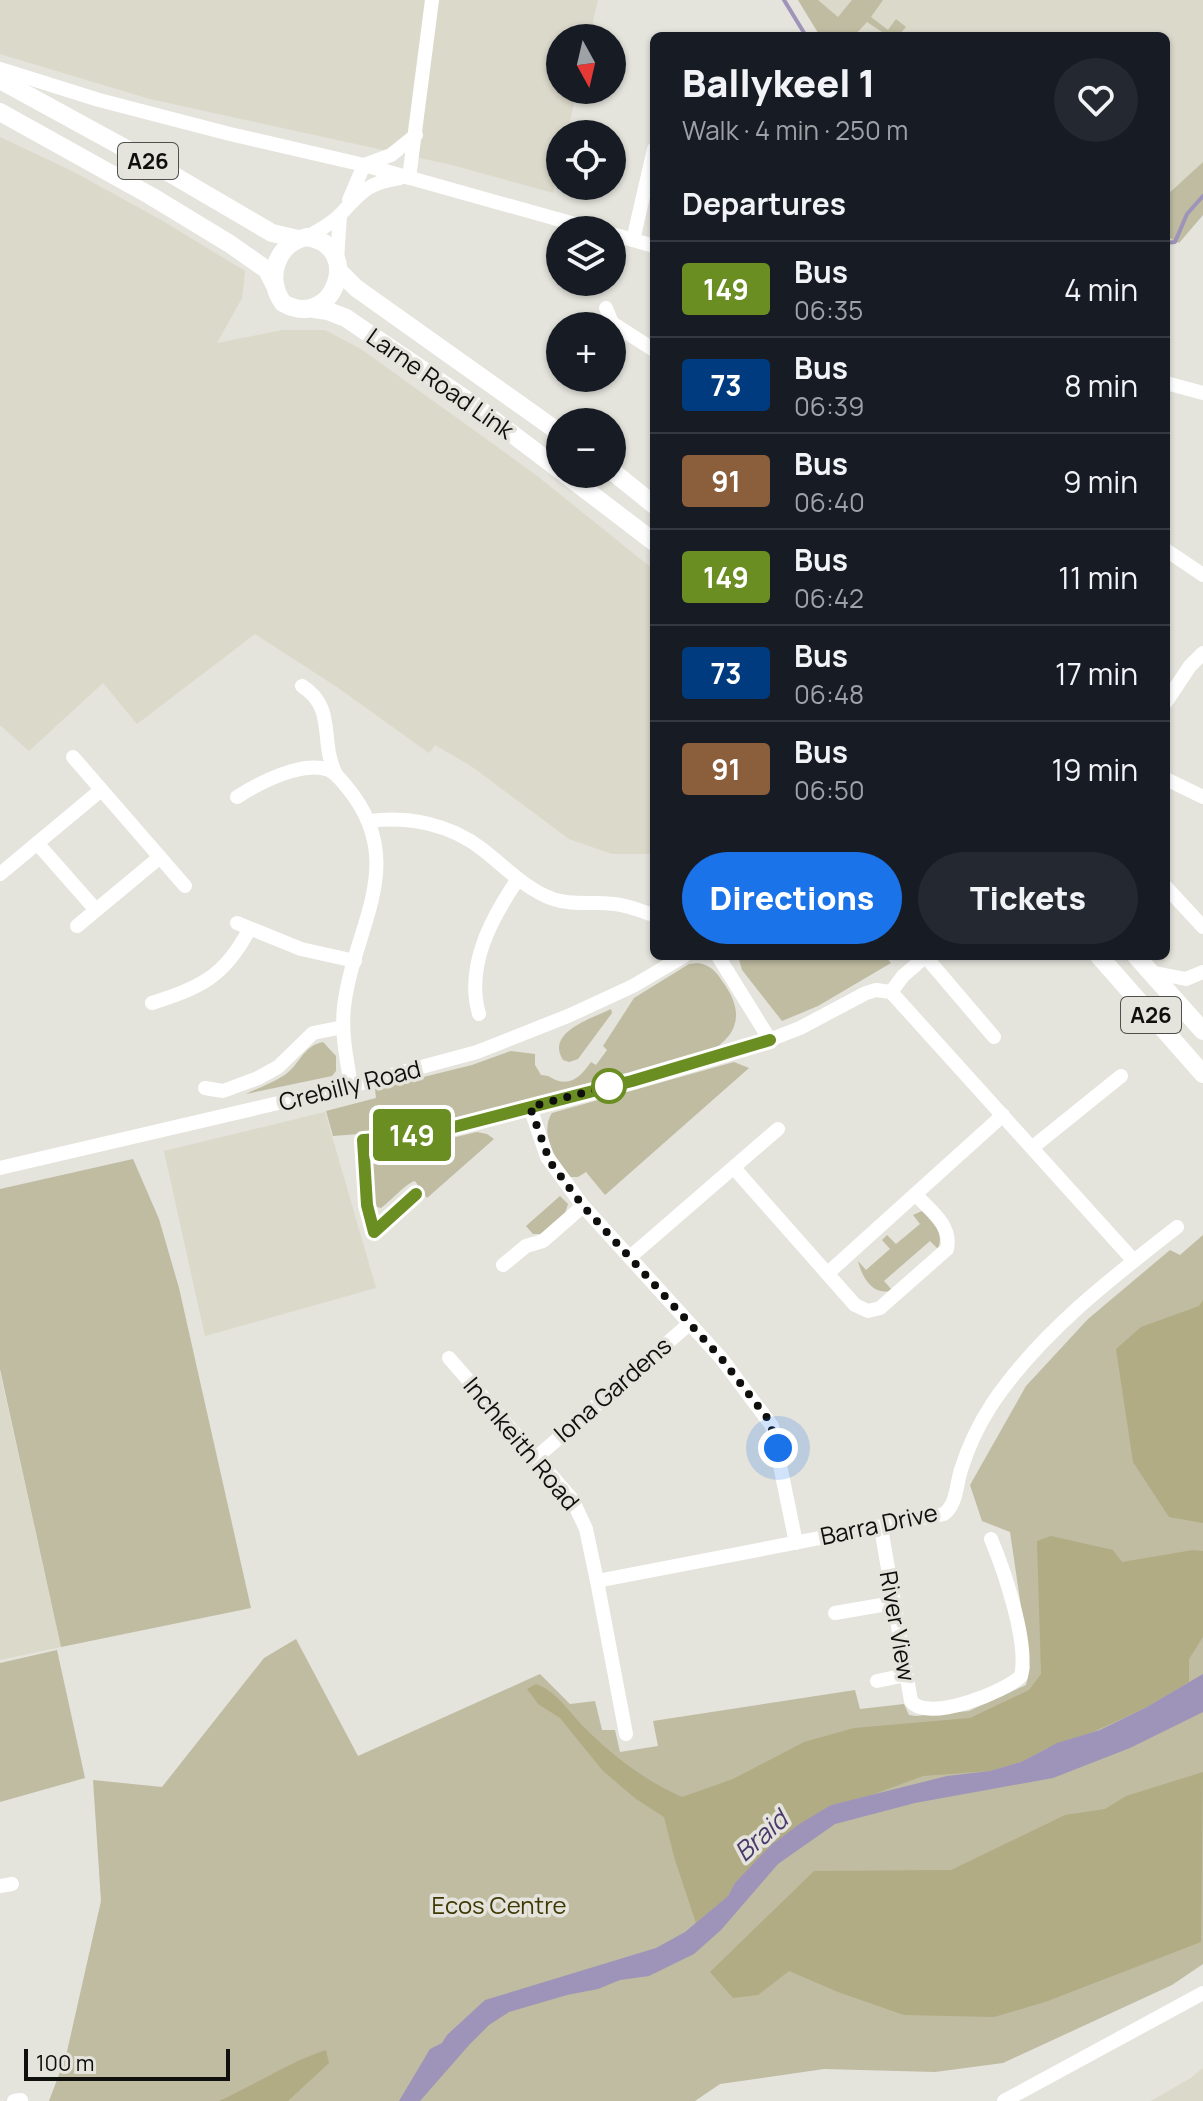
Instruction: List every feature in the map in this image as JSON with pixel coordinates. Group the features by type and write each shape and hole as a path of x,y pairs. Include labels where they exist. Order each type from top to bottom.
{"main road":[{"name":"A26","path":"0,80 272,233 325,242 331,247 338,265"},
{"name":"A26","path":"0,112 230,244 267,270 283,303 292,309 314,309"},
{"path":"274,284 277,261 283,251 302,238"},
{"path":"314,309 329,297 338,265"},
{"name":"Larne Road Link","path":"338,265 356,288 546,423"},
{"name":"Larne Road Link","path":"314,309 346,318 474,405 546,460"},
{"path":"626,482 650,502"},
{"name":"Larne Road Link","path":"583,488 650,539"},
{"name":"A26","path":"1103,960 1203,1074"},
{"name":"A26","path":"1140,960 1203,1031"}],"street":[{"path":"407,178 416,135 432,0"},
{"path":"0,69 110,102 364,165 546,216"},
{"path":"338,265 344,210 364,165 391,155 416,135"},
{"path":"302,238 344,210 375,184 407,178"},
{"path":"633,240 650,185"},
{"path":"626,238 650,245"},
{"path":"606,308 612,323 650,347"},
{"path":"1170,384 1203,393"},
{"path":"1170,553 1203,575"},
{"path":"1170,696 1203,653"},
{"path":"302,686 318,698 323,709 328,752 336,774 362,805 370,821 376,880 346,995 343,1027 351,1086"},
{"path":"73,757 185,886"},
{"path":"237,797 264,780 292,772 323,768 336,774"},
{"path":"1170,781 1203,797"},
{"path":"0,874 101,790"},
{"path":"370,821 402,818 446,830 479,846 518,879 561,901 614,903 650,914"},
{"path":"37,843 96,910"},
{"path":"77,926 160,857"},
{"path":"479,1014 474,991 483,945 497,913 518,879"},
{"path":"1170,891 1203,927"},
{"path":"152,1003 191,990 215,976 238,950 243,926 301,949 355,961"},
{"name":"Crebilly Road","path":"0,1168 351,1086 477,1052 633,986 677,960"},
{"path":"720,960 770,1040"},
{"path":"891,992 921,960"},
{"path":"929,960 994,1037"},
{"path":"1150,972 1186,979 1203,972"},
{"path":"416,1194 374,1232 367,1205 363,1140 426,1133 632,1081 770,1040 876,990 891,992 1134,1261"},
{"path":"205,1088 223,1091 258,1078 278,1067 313,1033 343,1027"},
{"path":"1033,1147 1121,1076"},
{"path":"530,1107 550,1162 583,1206 721,1358 772,1426 796,1543"},
{"path":"828,1273 1003,1115"},
{"path":"630,1257 778,1129"},
{"path":"734,1168 855,1305 862,1309 880,1308 942,1256 948,1245 947,1232 915,1194"},
{"path":"503,1265 526,1246 543,1241 583,1206"},
{"name":"Barra Drive","path":"597,1581 938,1517 948,1511 960,1471 979,1427 1015,1373 1050,1335 1177,1227"},
{"name":"Iona Gardens","path":"537,1457 689,1324"},
{"name":"Inchkeith Road","path":"449,1358 564,1488 579,1511 597,1581"},
{"name":"River View","path":"881,1528 913,1705 927,1709 956,1706 986,1695 1021,1676 1023,1661 1009,1586 991,1539"},
{"path":"597,1581 626,1734"},
{"path":"835,1613 893,1603"},
{"path":"877,1681 906,1675"},
{"path":"1004,2101 1203,1993"},
{"path":"14,2101 21,2100"}],"shaded area":[{"path":"0,0 598,0 592,24 546,24 546,104 574,104 570,120 546,120 546,191 452,165 150,99 0,54"},
{"path":"798,0 1203,0 1203,162 1170,193 1170,32 818,32"},
{"path":"0,137 74,172 245,271 242,298 217,343 283,330 325,330 361,349 536,475 546,483 546,488 552,488 650,567 650,854 612,854 569,839 471,766 435,745 429,753 337,687 255,634 137,724 103,683 29,751 0,725"},
{"path":"325,1112 376,1288 205,1336 164,1151"},
{"path":"1203,1300 1203,1523 1169,1517 1133,1462 1116,1349 1141,1327 1199,1306"},
{"path":"0,1372 61,1647 0,1660"},
{"path":"1051,1536 1113,1550 1122,1562 1203,1551 1203,1637 1189,1659 1189,1682 1145,1708 1093,1732 1047,1748 1021,1762 990,1771 923,1776 869,1796 831,1805 735,1883 728,1896 696,1923 664,1817 636,1799 603,1771 560,1718 538,1704 527,1689 536,1684 551,1692 619,1759 682,1797 733,1779 804,1742 854,1728 970,1718 1029,1690 1041,1674 1037,1541"},
{"path":"1203,1674 1203,1712 1130,1748 1053,1778 915,1803 835,1824 778,1864 721,1930 694,1954 649,1976 620,1980 598,1989 509,2012 489,2025 470,2044 420,2101 399,2101 430,2049 442,2043 485,2000 656,1948 685,1932 728,1896 735,1883 770,1846 831,1805 947,1776 990,1771 1021,1762 1057,1743 1100,1730"},
{"path":"1203,1772 1201,1942 1045,2002 994,2017 904,2015 789,1971 758,1995 733,1998 710,1972 814,1871 951,1870 1065,1815 1105,1809 1126,1796"},
{"path":"326,2050 329,2063 288,2101 219,2101 299,2061"},
{"path":"1203,2068 1203,2101 1151,2101 1191,2078"}],"green space":[{"path":"798,0 818,0 838,17 852,0 883,0 871,17 888,30 896,19 906,27 902,32 882,32 867,22 858,32 818,32"},
{"path":"1203,162 1203,215 1179,243 1170,238 1170,192"},
{"path":"739,960 888,960 891,963 818,1006 782,1021 742,970"},
{"path":"698,963 717,974 734,1002 736,1012 736,1021 727,1038 707,1053 410,1130 333,1136 326,1111 376,1098 375,1089 472,1065 511,1051 535,1054 535,1065 541,1075 564,1082 574,1079 591,1062 596,1065 607,1050 603,1046 634,998 689,964"},
{"path":"611,1009 612,1013 578,1059 563,1060 560,1041 566,1034"},
{"path":"323,1042 336,1056 336,1071 332,1076 246,1094 283,1076 305,1052"},
{"path":"734,1062 749,1068 605,1195 586,1172 578,1177 569,1177 554,1155 547,1129 552,1113"},
{"path":"477,1132 494,1139 427,1198 415,1181 381,1208 373,1206 370,1160 373,1152 381,1148 431,1143"},
{"path":"133,1159 159,1219 179,1288 251,1608 61,1647 0,1369 0,1189"},
{"path":"560,1196 568,1204 565,1213 541,1234 533,1234 526,1226"},
{"path":"922,1211 937,1228 940,1238 938,1249 930,1241 884,1281 892,1290 874,1288 862,1274 858,1261 866,1270 890,1249 882,1240 887,1235 896,1244 920,1224 913,1215"},
{"name":"Ecos Centre","path":"1203,1235 1203,1964 1172,1985 1003,2063 935,2072 824,2069 720,2084 695,2101 49,2101 66,2056 101,1901 93,1780 162,1787 264,1658 296,1639 358,1756 540,1674 570,1704 595,1701 602,1730 615,1730 620,1752 658,1746 653,1721 855,1690 860,1709 904,1704 909,1715 916,1716 969,1711 1026,1685 1030,1668 1010,1532 982,1521 970,1485 1026,1386 1088,1319 1170,1250 1180,1255"},
{"path":"57,1650 85,1778 0,1802 0,1663"}],"waterway":[{"path":"784,0 804,32"},
{"path":"1170,243 1175,242 1187,214 1203,196"}],"bus line":[{"name":"149","path":"416,1194 374,1232 367,1205 363,1140 450,1128 632,1081 770,1040"}],"route":[{"path":"609,1086 530,1107 546,1154 583,1206 721,1358 768,1419 778,1448"}],"water label":[{"name":"Braid","path":"761,1836"}]}
